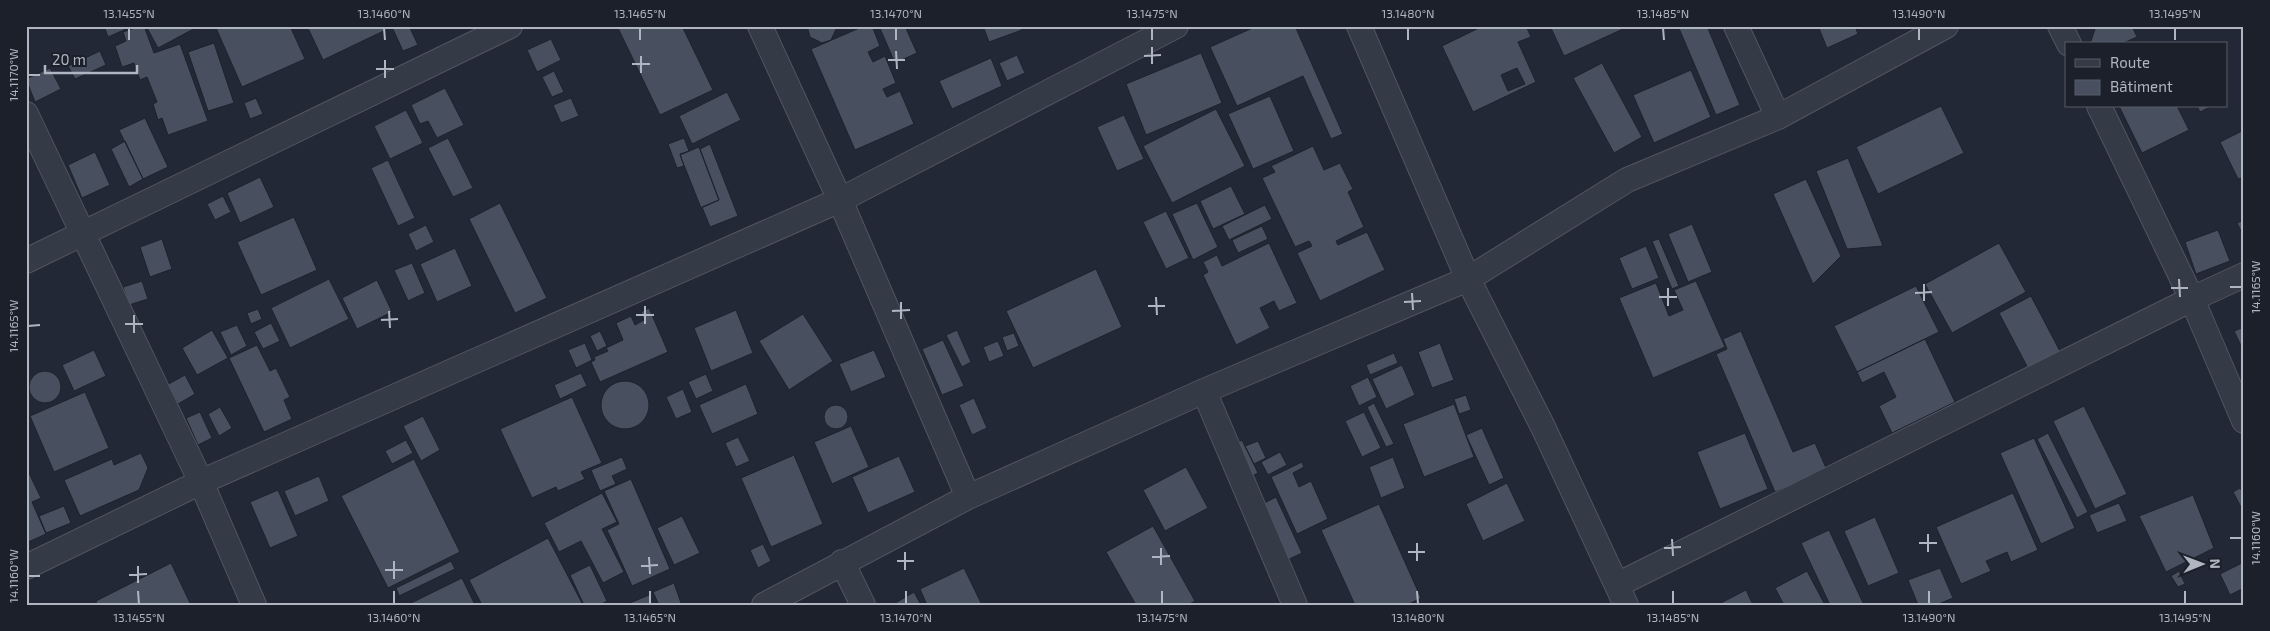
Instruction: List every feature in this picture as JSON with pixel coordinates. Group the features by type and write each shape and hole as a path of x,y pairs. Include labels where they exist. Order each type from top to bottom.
{"street":[{"path":"26,261 510,26"},
{"path":"760,26 840,200 968,497"},
{"path":"26,567 201,482 840,200 1176,26"},
{"path":"1359,26 1468,280 1544,429 1621,595 2192,299 2244,275"},
{"path":"1736,26 1778,117"},
{"path":"764,605 842,562 968,497 1204,391 1468,280 1627,180 1778,117 1946,26"},
{"path":"2060,26 2068,42"},
{"path":"2100,108 2192,299 2244,421"},
{"path":"26,114 201,482 254,605"},
{"path":"1204,391 1295,605"},
{"path":"842,562 863,605"}],"building":[{"path":"104,26 133,26 108,37"},
{"path":"144,26 154,53 180,44 208,121 168,135 162,118 158,120 153,104 157,102 147,77 140,80 134,63 122,67 115,46 126,41 123,32"},
{"path":"146,26 199,26 158,48"},
{"path":"220,26 290,26 305,59 242,87 216,28"},
{"path":"307,26 394,26 323,60"},
{"path":"409,26 418,45 403,51 392,27"},
{"path":"617,26 682,26 713,90 660,115"},
{"path":"807,26 837,27 831,40 822,43 810,37"},
{"path":"864,26 872,26 880,46 868,52 873,62 885,56 896,83 883,89 887,97 900,91 914,124 855,150 811,49"},
{"path":"879,26 905,26 917,53 895,63"},
{"path":"983,26 1021,26 1022,30 989,42"},
{"path":"1257,26 1295,26 1343,134 1331,139 1303,76 1237,106 1210,47"},
{"path":"1483,26 1526,26 1531,37 1518,42 1536,82 1473,112 1442,46","holes":["1517,68 1525,84 1508,91 1501,75"]},
{"path":"1550,26 1622,26 1623,29 1564,56"},
{"path":"1678,26 1707,26 1740,105 1716,115"},
{"path":"1818,26 1855,26 1858,34 1827,48"},
{"path":"2096,26 2132,26 2137,37 2126,42 2091,42"},
{"path":"551,39 561,60 537,72 527,50"},
{"path":"214,43 234,103 208,111 188,52"},
{"path":"100,51 106,65 75,79 68,66"},
{"path":"1201,53 1222,103 1146,135 1126,84"},
{"path":"1017,55 1025,73 1007,81 999,63"},
{"path":"991,58 1002,86 952,109 939,81"},
{"path":"1602,63 1642,137 1614,153 1573,78"},
{"path":"50,68 61,89 35,102 26,79"},
{"path":"1691,70 1711,117 1654,143 1633,95"},
{"path":"554,71 564,92 552,97 542,77"},
{"path":"445,88 464,125 437,138 428,121 420,124 411,105"},
{"path":"727,92 741,120 692,144 679,116"},
{"path":"1270,96 1294,151 1253,169 1228,114"},
{"path":"256,98 263,114 250,119 244,103"},
{"path":"571,98 579,116 561,123 553,105"},
{"path":"1941,106 1964,153 1878,194 1856,147"},
{"path":"2120,108 2178,108 2189,130 2142,153"},
{"path":"2198,108 2208,108 2200,112"},
{"path":"1216,109 1245,166 1172,203 1143,146"},
{"path":"406,110 423,143 390,159 374,126"},
{"path":"1124,115 1144,159 1117,171 1097,127"},
{"path":"145,118 168,167 143,179 119,130"},
{"path":"2244,130 2244,177 2238,179 2220,142"},
{"path":"448,138 473,188 453,197 428,148"},
{"path":"684,138 689,151 680,154 684,166 677,168 668,144"},
{"path":"125,141 143,179 129,187 111,149"},
{"path":"710,144 738,216 710,227 702,207 719,200 700,149"},
{"path":"1313,146 1324,170 1340,163 1353,189 1348,192 1364,227 1336,241 1338,245 1367,232 1385,270 1320,301 1297,253 1312,246 1309,241 1295,247 1262,178 1275,172 1271,166"},
{"path":"699,147 719,200 701,208 680,155"},
{"path":"95,152 110,185 82,198 68,165"},
{"path":"1848,158 1883,246 1847,249 1816,171"},
{"path":"388,160 415,218 398,226 371,168"},
{"path":"260,177 274,207 240,223 227,193"},
{"path":"1806,179 1841,256 1813,284 1773,194"},
{"path":"1231,186 1245,214 1213,229 1200,201"},
{"path":"223,196 231,212 215,220 207,204"},
{"path":"500,203 547,298 515,313 469,219"},
{"path":"1197,203 1218,247 1193,260 1172,214"},
{"path":"1265,205 1272,219 1229,240 1222,226"},
{"path":"1166,211 1189,258 1166,269 1143,222"},
{"path":"294,217 317,270 261,295 237,242"},
{"path":"2244,220 2244,237 2237,223"},
{"path":"1692,224 1712,272 1688,282 1668,234"},
{"path":"426,225 434,242 416,251 408,234"},
{"path":"1262,226 1268,239 1238,253 1232,240"},
{"path":"2218,230 2230,261 2196,274 2185,242"},
{"path":"162,239 172,269 150,277 140,247"},
{"path":"1659,239 1679,286 1672,289 1652,241"},
{"path":"1269,243 1297,303 1279,311 1274,301 1260,308 1270,328 1236,345 1203,275 1208,272 1203,262 1217,255 1222,266"},
{"path":"1999,243 2026,292 1952,333 1925,284"},
{"path":"1646,246 1659,278 1632,289 1619,258"},
{"path":"455,248 472,286 437,302 420,264"},
{"path":"412,263 425,293 408,301 394,270"},
{"path":"1096,269 1122,327 1033,368 1006,311"},
{"path":"329,279 349,319 290,348 271,308"},
{"path":"377,280 392,312 357,329 342,298"},
{"path":"142,281 148,299 129,305 123,287"},
{"path":"1696,281 1725,347 1653,378 1619,298 1656,283 1669,316 1683,310 1674,290"},
{"path":"1916,286 1939,332 1857,372 1834,326"},
{"path":"2031,296 2062,355 2030,372 1999,313"},
{"path":"649,308 668,352 600,382 591,362 595,360 594,357 608,351 606,348 623,340 616,323 631,316 635,325 644,320 641,312"},
{"path":"258,309 262,319 251,324 247,313"},
{"path":"736,310 753,353 711,371 694,328"},
{"path":"803,314 833,361 789,390 759,341"},
{"path":"271,323 280,341 263,349 254,332"},
{"path":"237,325 247,346 231,355 220,332"},
{"path":"2244,327 2244,352 2234,331"},
{"path":"212,330 228,358 197,375 182,348"},
{"path":"957,330 971,362 962,367 946,335"},
{"path":"600,331 607,346 597,351 590,336"},
{"path":"1741,331 1793,452 1815,443 1827,470 1775,492 1716,354 1727,349 1723,339"},
{"path":"1014,333 1019,346 1007,351 1002,337"},
{"path":"1925,339 1955,402 1892,433 1879,406 1896,397 1884,372 1862,383 1857,372"},
{"path":"943,340 964,386 942,395 922,349"},
{"path":"998,341 1004,356 989,362 983,347"},
{"path":"585,343 592,360 576,368 568,350"},
{"path":"1440,343 1454,380 1432,388 1418,352"},
{"path":"257,345 270,371 276,368 290,397 284,400 292,419 264,432 229,358"},
{"path":"94,350 106,376 74,391 62,365"},
{"path":"874,350 886,377 851,392 839,364"},
{"path":"1394,353 1398,363 1370,375 1366,365"},
{"path":"1402,365 1415,395 1386,409 1372,379"},
{"path":"45,371 51,372 56,376 60,381 60,393 56,398 51,402 45,403 39,402 34,398 30,393 29,387 30,381 34,376 39,372"},
{"path":"581,373 587,386 560,399 554,385"},
{"path":"706,374 713,391 696,399 688,382"},
{"path":"185,375 195,394 178,404 167,385"},
{"path":"1368,377 1377,397 1359,406 1350,386"},
{"path":"620,381 630,381 642,388 649,400 649,410 642,422 630,429 620,429 612,425 605,418 601,410 601,400 605,392 612,385"},
{"path":"746,384 758,414 712,434 699,405"},
{"path":"683,389 692,412 676,419 666,397"},
{"path":"85,392 109,448 54,472 30,416"},
{"path":"1466,395 1471,410 1459,414 1454,399"},
{"path":"572,397 602,463 581,472 585,479 558,491 556,487 532,498 500,429"},
{"path":"974,398 987,428 972,435 959,405"},
{"path":"1374,403 1394,444 1386,447 1367,407"},
{"path":"1454,404 1474,457 1424,477 1403,424"},
{"path":"836,405 845,408 848,417 845,426 836,429 827,426 824,417 827,408"},
{"path":"2084,406 2127,494 2095,509 2053,421"},
{"path":"220,407 232,428 219,436 208,414"},
{"path":"200,412 212,438 198,445 186,418"},
{"path":"1364,412 1381,448 1362,457 1345,421"},
{"path":"423,416 440,450 421,461 403,426"},
{"path":"851,426 869,467 832,484 814,442"},
{"path":"1482,428 1504,478 1489,485 1466,435"},
{"path":"1745,433 1768,489 1720,509 1697,452"},
{"path":"2048,433 2088,512 2077,518 2037,439"},
{"path":"738,437 750,461 736,467 725,443"},
{"path":"2034,438 2075,528 2041,544 2000,453"},
{"path":"406,440 413,453 392,464 385,451"},
{"path":"1242,440 1258,473 1246,479 1230,447"},
{"path":"1258,441 1266,458 1254,464 1245,446"},
{"path":"1280,452 1287,465 1268,475 1261,462"},
{"path":"141,453 148,468 139,490 80,516 64,480 112,459 114,465"},
{"path":"794,455 823,524 771,547 741,478"},
{"path":"899,456 915,492 868,513 852,477"},
{"path":"622,457 627,469 612,476 616,484 600,491 591,470"},
{"path":"1393,457 1405,488 1381,498 1369,467"},
{"path":"414,459 460,552 388,588 341,496"},
{"path":"1302,462 1304,467 1293,473 1299,487 1311,481 1328,519 1297,534 1271,477"},
{"path":"26,467 41,498 32,502 46,534 26,543"},
{"path":"1186,467 1208,508 1165,531 1143,490"},
{"path":"319,476 329,501 295,516 284,491"},
{"path":"631,479 670,569 632,586 607,530 619,524 604,491"},
{"path":"1507,483 1525,521 1483,541 1466,504"},
{"path":"2240,488 2244,494 2244,505 2241,507 2233,492"},
{"path":"278,490 298,536 270,548 250,502"},
{"path":"602,493 617,522 602,529 624,572 603,583 581,541 559,552 544,523"},
{"path":"2013,493 2038,550 2011,562 2007,552 1986,561 1991,571 1961,584 1936,527"},
{"path":"2193,495 2214,548 2166,572 2139,516"},
{"path":"1276,497 1302,553 1283,562 1257,507"},
{"path":"2119,503 2127,521 2097,533 2089,515"},
{"path":"1379,504 1421,598 1407,605 1355,605 1321,530"},
{"path":"64,506 71,523 46,533 39,516"},
{"path":"682,516 700,553 674,565 657,528"},
{"path":"1875,517 1899,573 1868,586 1844,531"},
{"path":"1153,526 1195,601 1188,605 1136,605 1106,552"},
{"path":"1829,530 1864,605 1830,605 1801,543"},
{"path":"548,538 583,605 482,605 469,580"},
{"path":"763,544 771,561 758,568 750,550"},
{"path":"451,561 455,569 399,596 396,588"},
{"path":"2244,562 2244,588 2230,595 2220,574"},
{"path":"171,563 191,605 97,605 96,601"},
{"path":"590,565 607,601 600,605 584,605 570,575"},
{"path":"964,568 982,605 927,605 920,589"},
{"path":"1940,568 1953,598 1936,605 1918,605 1908,580"},
{"path":"1807,571 1825,605 1784,605 1775,588"},
{"path":"2179,571 2185,584 2178,587 2171,576"},
{"path":"462,578 475,605 407,605"},
{"path":"674,583 681,603 676,605 659,605 653,592"},
{"path":"1746,590 1753,605 1717,605"},
{"path":"914,592 921,605 892,605"},
{"path":"649,595 653,605 625,605"}]}
